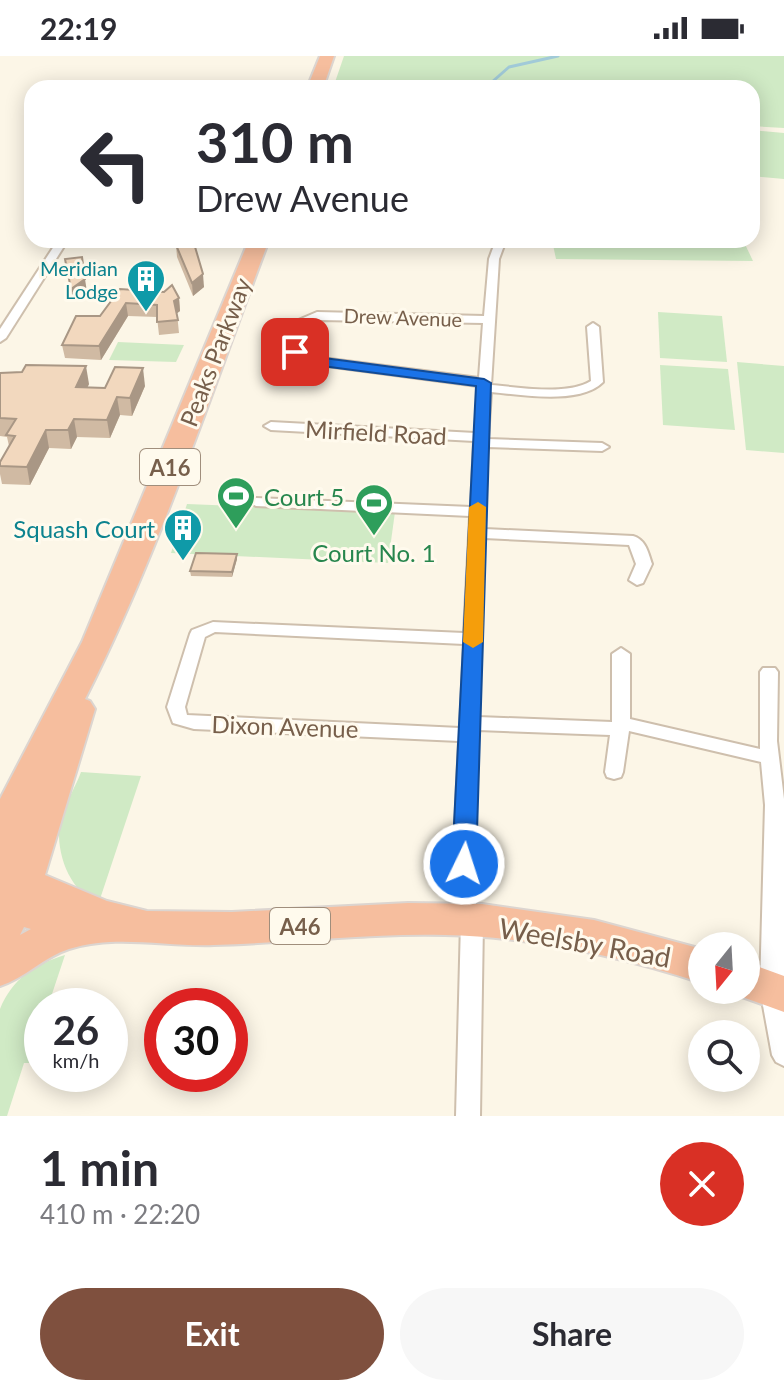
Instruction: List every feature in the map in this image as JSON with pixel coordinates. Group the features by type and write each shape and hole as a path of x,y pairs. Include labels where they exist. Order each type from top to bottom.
{"highway":[{"path":"318,80 327,56"},
{"name":"Peaks Parkway","path":"7,899 98,642 256,248"},
{"name":"Peaks Parkway","path":"0,846 26,779 98,642"},
{"name":"Weelsby Road","path":"7,899 129,925 191,929 410,919 517,925 579,935 688,962"},
{"name":"A46","path":"7,899 76,929"},
{"name":"A46","path":"0,969 40,943 76,929 129,925"}],"street":[{"path":"0,338 58,248"},
{"path":"468,1116 472,922 462,893 484,385 494,259 498,248"},
{"name":"Drew Avenue","path":"484,385 311,360 295,352 294,347 300,324 317,316 490,320"},
{"path":"484,385 573,392 590,388 597,382 593,327"},
{"name":"Mirfield Road","path":"271,426 602,447"},
{"path":"256,502 478,512"},
{"path":"479,533 633,541 639,547 644,564 637,580"},
{"name":"Dixon Avenue","path":"469,729 194,723 179,719 176,707 198,634 213,627 473,639"},
{"path":"614,772 620,726 621,654"},
{"path":"769,672 779,806 767,988 784,1055"},
{"path":"469,729 620,726 774,748"}],"green space":[{"path":"344,56 784,56 784,128 760,126 760,80 336,80"},
{"path":"760,131 784,133 784,179 760,177"},
{"path":"554,248 747,248 753,261 556,259"},
{"path":"658,312 722,316 727,362 660,358"},
{"path":"118,342 184,345 176,362 109,360"},
{"path":"737,362 784,366 784,453 746,450"},
{"path":"660,365 728,369 735,430 663,425"},
{"path":"187,504 395,512 388,563 171,553"},
{"path":"81,772 141,776 99,902 81,891 68,874 59,842 62,817"},
{"path":"65,955 54,988 24,988 24,1063 7,1116 0,1116 0,1009 18,981 44,963"}],"building":[{"path":"177,248 195,248 203,274 192,283"},
{"path":"82,257 85,279 71,289 65,259"},
{"path":"172,285 179,298 174,301 178,320 157,322 157,305 126,303 99,346 62,345 76,316 100,316 120,289 164,292"},
{"path":"26,365 86,366 76,387 105,388 115,367 143,368 130,398 117,397 107,420 74,419 68,430 46,430 27,467 0,466 15,436 6,435 16,419 0,418 0,373 22,372"},
{"path":"196,553 237,554 232,572 190,571"}],"waterway":[{"path":"494,80 509,67 558,56"}],"slow traffic":[{"path":"473,642 478,507"}],"place":[{"name":"Meridian Lodge","path":"146,313"},
{"name":"Court 5","path":"236,530"},
{"name":"Court No. 1","path":"374,537"},
{"name":"Squash Court","path":"183,562"}],"route":[{"path":"295,352 301,357 322,362 484,383 464,864"}]}
